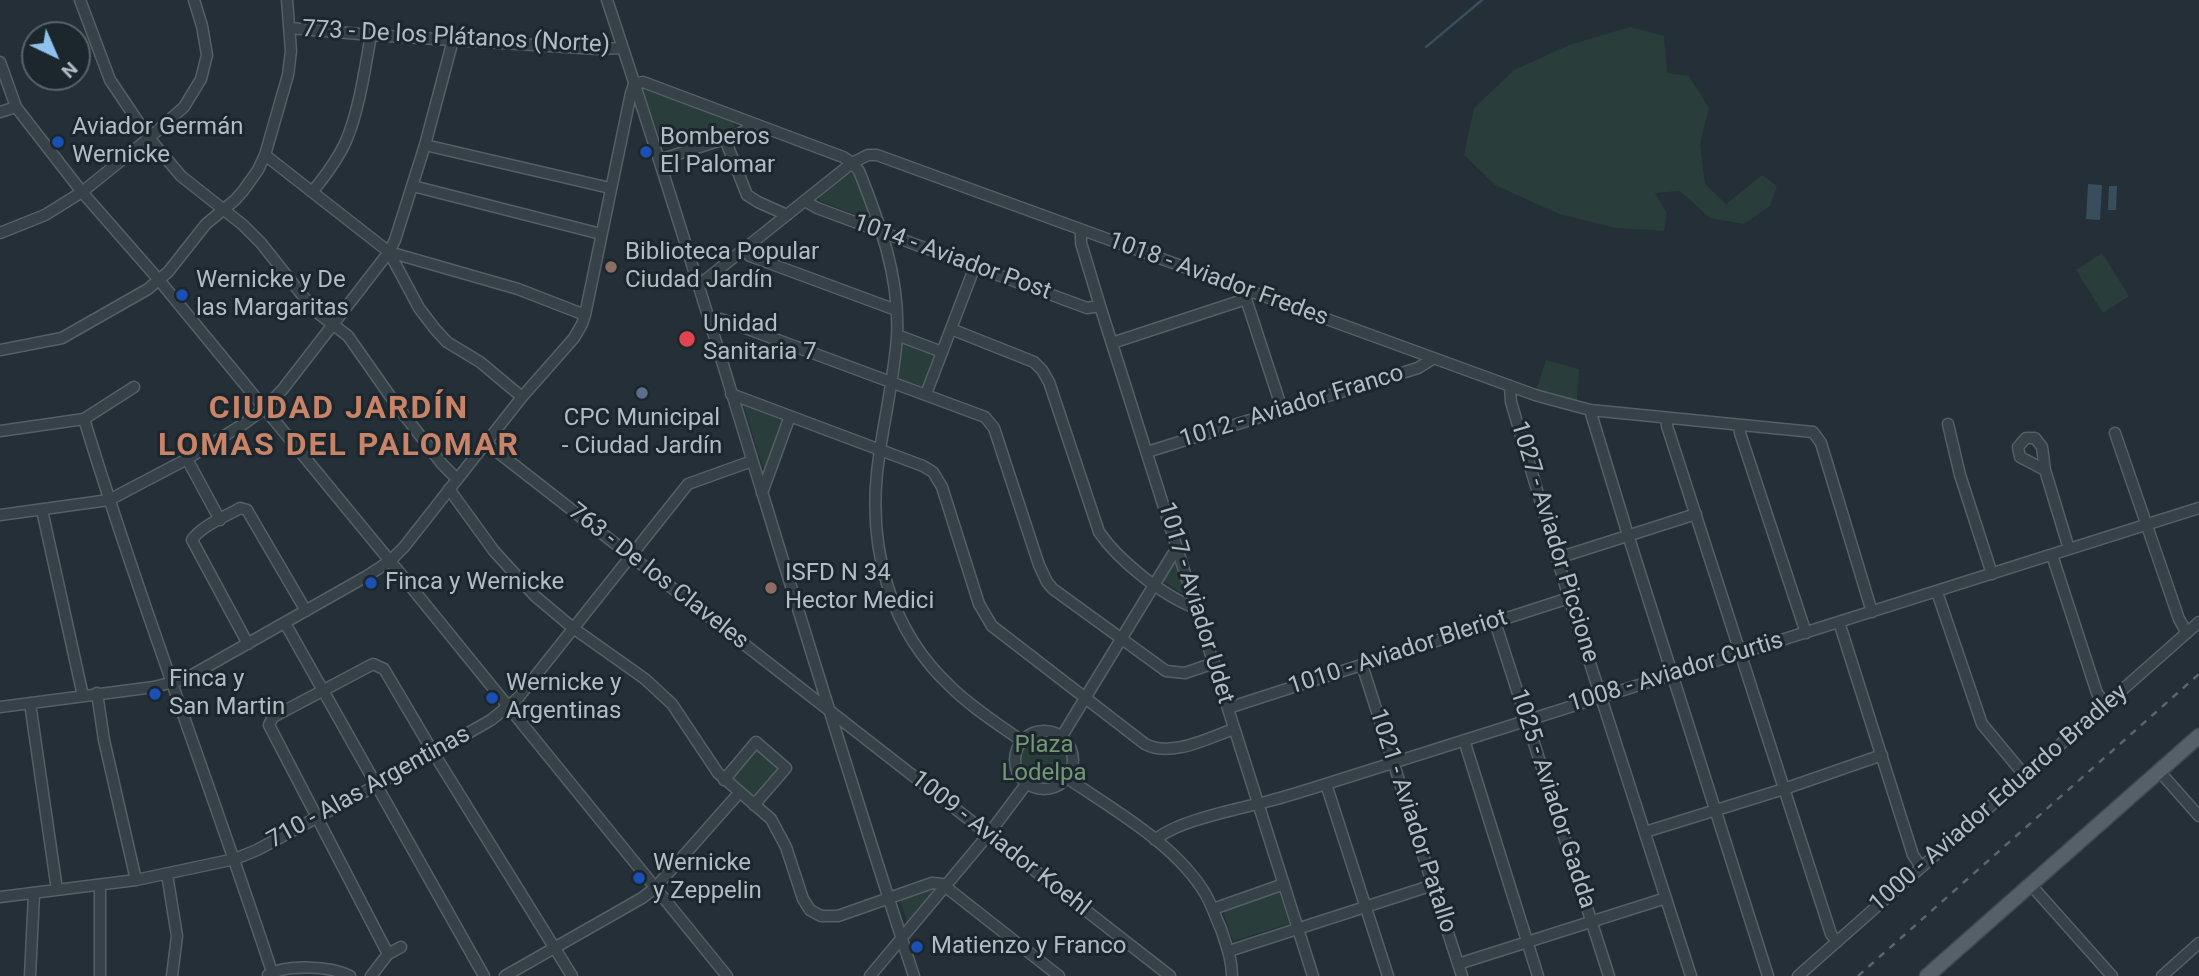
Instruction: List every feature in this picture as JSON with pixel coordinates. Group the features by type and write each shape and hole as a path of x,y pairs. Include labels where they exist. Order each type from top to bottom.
{"main road":[{"path":"1931,975 2199,736"}],"street":[{"path":"80,0 110,80 149,138 181,176 243,225 261,243 309,305 354,342 403,413 442,464 457,479"},
{"path":"0,233 37,219 82,192 184,107 205,68 205,43 194,0"},
{"path":"0,350 62,338 118,308 159,280 177,262 206,224 243,191 265,155 291,62 287,0"},
{"path":"607,0 699,285 914,976"},
{"name":"773 - De los Plátanos (Norte)","path":"290,28 599,49 622,48"},
{"path":"313,191 346,140 361,87 371,35"},
{"path":"0,514 109,500 187,459 245,424 264,409 283,389 389,252 400,229 413,186 453,40"},
{"path":"0,62 16,107 82,192 159,280 727,976"},
{"path":"634,84 648,84 843,158 859,171 883,232 896,310 897,335 875,496 875,525 884,578 897,610 919,651 932,668 958,694 1022,741"},
{"path":"0,707 154,687 185,679 390,561 404,547 522,397 579,331 585,315 634,84"},
{"path":"0,113 16,107"},
{"path":"659,160 725,139 746,130 750,123"},
{"path":"725,139 747,195 787,215"},
{"path":"425,145 610,188"},
{"path":"265,155 389,252 518,289 585,315"},
{"name":"1018 - Aviador Fredes","path":"852,163 868,155 877,155 1081,230 1247,296 1434,358 1510,387 1590,410 1811,431 1817,434 1872,612"},
{"path":"699,285 852,163"},
{"path":"413,186 601,234"},
{"name":"1014 - Aviador Post","path":"805,201 817,208 1087,308 1100,306"},
{"name":"1017 - Aviador Udet","path":"1081,230 1081,243 1100,306 1312,976"},
{"path":"744,251 750,256 896,310"},
{"path":"389,252 419,308 435,329 447,342 480,362 522,397"},
{"path":"926,394 975,266"},
{"path":"1112,343 1247,296 1282,409"},
{"path":"709,320 721,319 980,414 991,421 1047,582 1060,595 1152,663 1172,673 1185,673 1214,663"},
{"path":"951,329 1023,356 1040,367 1049,382 1099,531 1109,546 1124,560 1155,584 1196,608"},
{"path":"897,335 942,352"},
{"name":"1012 - Aviador Franco","path":"1147,452 1419,368 1434,358"},
{"path":"0,431 84,419 134,387"},
{"name":"1027 - Aviador Piccione","path":"1510,387 1511,402 1569,598 1691,976"},
{"path":"731,394 880,449 923,466 936,475 979,604 989,622 1001,635 1145,744 1160,750 1175,749 1234,729"},
{"path":"1590,410 1768,976"},
{"path":"762,493 790,416"},
{"path":"1666,418 1831,934 1837,942"},
{"path":"84,419 109,500 235,859 270,974 318,968 350,976"},
{"path":"1948,424 1960,475 1992,574"},
{"path":"1739,425 1806,633"},
{"path":"2115,433 2179,619 2187,633"},
{"name":"763 - De los Claveles","path":"486,443 830,712"},
{"path":"187,459 220,520"},
{"name":"710 - Alas Argentinas","path":"0,897 136,880 235,859 257,850 375,786 491,720 509,707 524,691 688,484 752,461"},
{"path":"2045,470 2068,549"},
{"path":"449,489 494,551 519,579 573,628 666,696 724,780 771,819 778,829 803,899 810,910 821,916 838,916 932,883 945,886 1059,976"},
{"path":"248,644 192,539 240,508 245,508 306,611"},
{"name":"1008 - Aviador Curtis","path":"1155,839 1168,831 1528,721 2199,508"},
{"path":"42,510 83,696"},
{"path":"1558,558 1696,514"},
{"path":"1062,736 1178,549"},
{"path":"2052,555 2096,693 2106,705"},
{"path":"1937,592 1982,724 2026,776"},
{"name":"1010 - Aviador Bleriot","path":"1227,708 1569,598"},
{"name":"1025 - Aviador Gadda","path":"1494,622 1609,976"},
{"path":"1839,622 1913,855 1922,867"},
{"name":"1000 - Aviador Eduardo Bradley","path":"1798,976 2199,622"},
{"path":"285,623 484,976"},
{"path":"388,954 269,722 273,717 321,691 368,666 377,664 384,669 572,976"},
{"name":"1021 - Aviador Patallo","path":"1362,665 1462,976"},
{"path":"97,694 104,740 136,880"},
{"path":"30,704 57,890"},
{"name":"1009 - Aviador Koehl","path":"830,712 1170,976"},
{"path":"1045,731 1062,736 1072,751 1072,769 1068,778 1053,788 1044,789 1027,783 1020,777 1015,759 1022,741 1036,732 1045,731"},
{"path":"1464,740 1538,976"},
{"path":"724,780 756,743 786,768 754,805"},
{"path":"1645,832 1882,755"},
{"path":"2160,771 2199,816"},
{"path":"1068,778 1155,839 1196,880 1213,909 1229,951 1232,976"},
{"path":"870,976 988,835 1027,783"},
{"path":"1326,784 1388,976"},
{"path":"505,976 655,888 739,793"},
{"path":"167,874 177,936 172,976"},
{"path":"1213,909 1284,884"},
{"path":"100,885 100,976"},
{"path":"2031,885 2112,976"},
{"path":"1229,951 1433,886"},
{"path":"30,976 34,894"},
{"path":"1458,964 1666,898"},
{"path":"2162,976 2199,943"},
{"path":"371,976 388,954 401,947"}],"green space":[{"path":"1630,27 1664,36 1667,73 1689,76 1709,108 1700,144 1705,184 1726,204 1762,175 1777,186 1770,206 1744,224 1710,218 1680,191 1655,193 1667,213 1664,231 1616,228 1559,214 1495,185 1464,155 1474,108 1514,70 1569,45"},
{"path":"646,87 730,120 734,127 668,148 662,145 643,90"},
{"path":"848,173 853,174 865,196 872,221 818,200 820,195"},
{"path":"2102,253 2129,296 2103,313 2076,270"},
{"path":"898,338 939,353 926,389 893,378"},
{"path":"1546,360 1579,369 1577,401 1536,391"},
{"path":"743,404 784,417 766,477"},
{"path":"1175,559 1191,599 1161,580"},
{"name":"Plaza Lodelpa","path":"1044,735 1062,742 1069,760 1062,778 1044,785 1026,778 1019,760 1026,742"},
{"path":"756,742 786,768 754,805 724,780"},
{"path":"932,887 938,888 907,922 900,900"},
{"path":"1279,890 1289,924 1233,941 1222,908"}],"water":[{"path":"2088,184 2102,185 2100,220 2086,219"},
{"path":"2109,186 2117,186 2116,210 2108,210"}],"waterway":[{"path":"1426,47 1482,0"}],"railway":[{"path":"1858,976 2199,674"}],"place":[{"name":"Aviador Germán Wernicke","path":"58,142"},
{"name":"Bomberos El Palomar","path":"646,152"},
{"name":"Biblioteca Popular Ciudad Jardín","path":"611,267"},
{"name":"Wernicke y De las Margaritas","path":"182,295"},
{"name":"Unidad Sanitaria 7","path":"687,339"},
{"name":"CPC Municipal - Ciudad Jardín","path":"642,393"},
{"name":"Finca y Wernicke","path":"371,583"},
{"name":"ISFD N 34 Hector Medici","path":"771,588"},
{"name":"Finca y San Martin","path":"155,694"},
{"name":"Wernicke y Argentinas","path":"492,698"},
{"name":"Wernicke y Zeppelin","path":"639,878"},
{"name":"Matienzo y Franco","path":"917,947"}],"district":[{"name":"CIUDAD JARDÍN LOMAS DEL PALOMAR","path":"339,428"}]}
